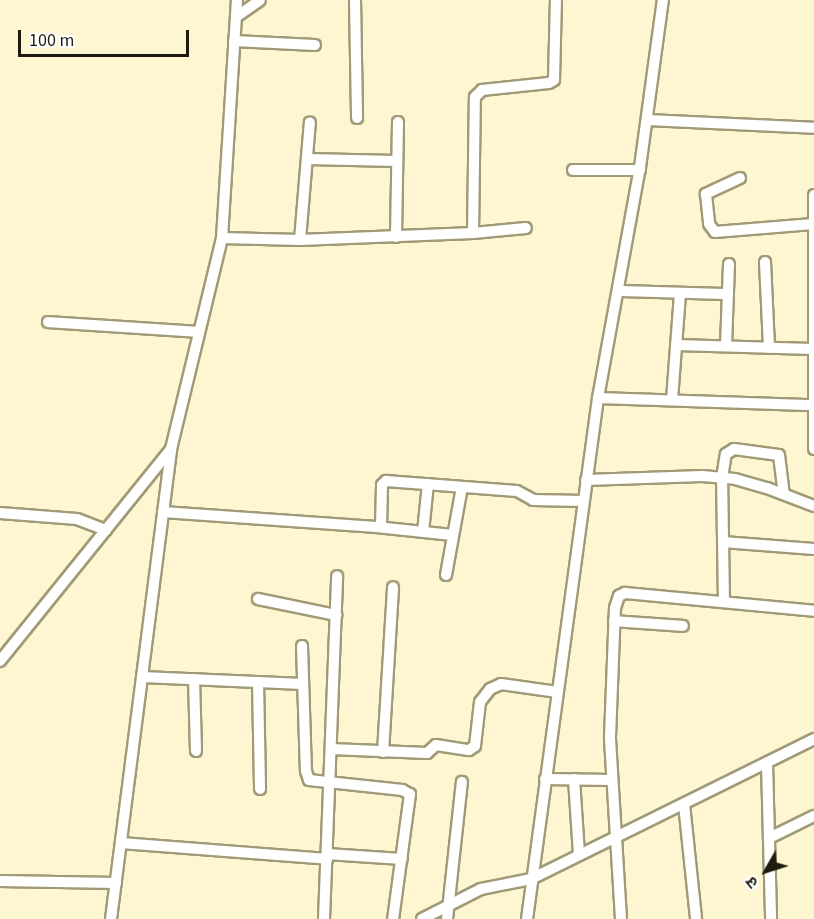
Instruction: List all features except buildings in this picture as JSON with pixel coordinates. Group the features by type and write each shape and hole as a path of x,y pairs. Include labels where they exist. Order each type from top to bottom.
{"street":[{"path":"111,919 171,449 222,238 237,0"},
{"path":"236,17 260,0"},
{"path":"355,0 357,118"},
{"path":"473,233 475,97 482,90 549,83 554,80 556,0"},
{"path":"526,919 598,398 640,170 663,0"},
{"path":"234,41 315,45"},
{"path":"647,120 814,128"},
{"path":"300,240 310,122"},
{"path":"396,237 398,122"},
{"path":"307,159 397,161"},
{"path":"573,170 640,170"},
{"path":"740,178 706,194 709,224 715,232 813,224"},
{"path":"813,195 814,449"},
{"path":"222,238 300,240 396,237 526,228"},
{"path":"765,262 770,348"},
{"path":"726,346 729,264"},
{"path":"618,291 728,294"},
{"path":"672,400 680,293"},
{"path":"48,322 199,332"},
{"path":"676,345 813,349"},
{"path":"598,398 814,405"},
{"path":"0,661 171,449"},
{"path":"724,602 722,478 726,454 729,451 775,453 781,459 784,494"},
{"path":"586,480 702,476 722,478 784,494 814,506"},
{"path":"381,527 383,483 517,491 533,500 583,501"},
{"path":"423,532 428,484"},
{"path":"446,575 462,487"},
{"path":"163,512 381,527 453,535"},
{"path":"0,513 67,517 106,530"},
{"path":"723,542 814,549"},
{"path":"324,919 331,784 337,576"},
{"path":"383,752 393,587"},
{"path":"621,919 612,780 616,600 625,593 814,611"},
{"path":"258,599 336,615"},
{"path":"614,621 683,626"},
{"path":"302,646 307,776 314,783 402,790 410,794 393,919"},
{"path":"142,677 303,684"},
{"path":"194,679 196,751"},
{"path":"258,682 260,789"},
{"path":"331,748 427,753 436,745 471,750 475,746 480,702 490,689 501,684 556,692"},
{"path":"422,919 481,889 531,879 814,739"},
{"path":"768,763 771,919"},
{"path":"545,779 612,780"},
{"path":"574,779 579,854"},
{"path":"447,919 462,782"},
{"path":"684,804 696,919"},
{"path":"769,838 814,816"},
{"path":"121,843 327,857 402,859"},
{"path":"0,881 116,883"}]}
